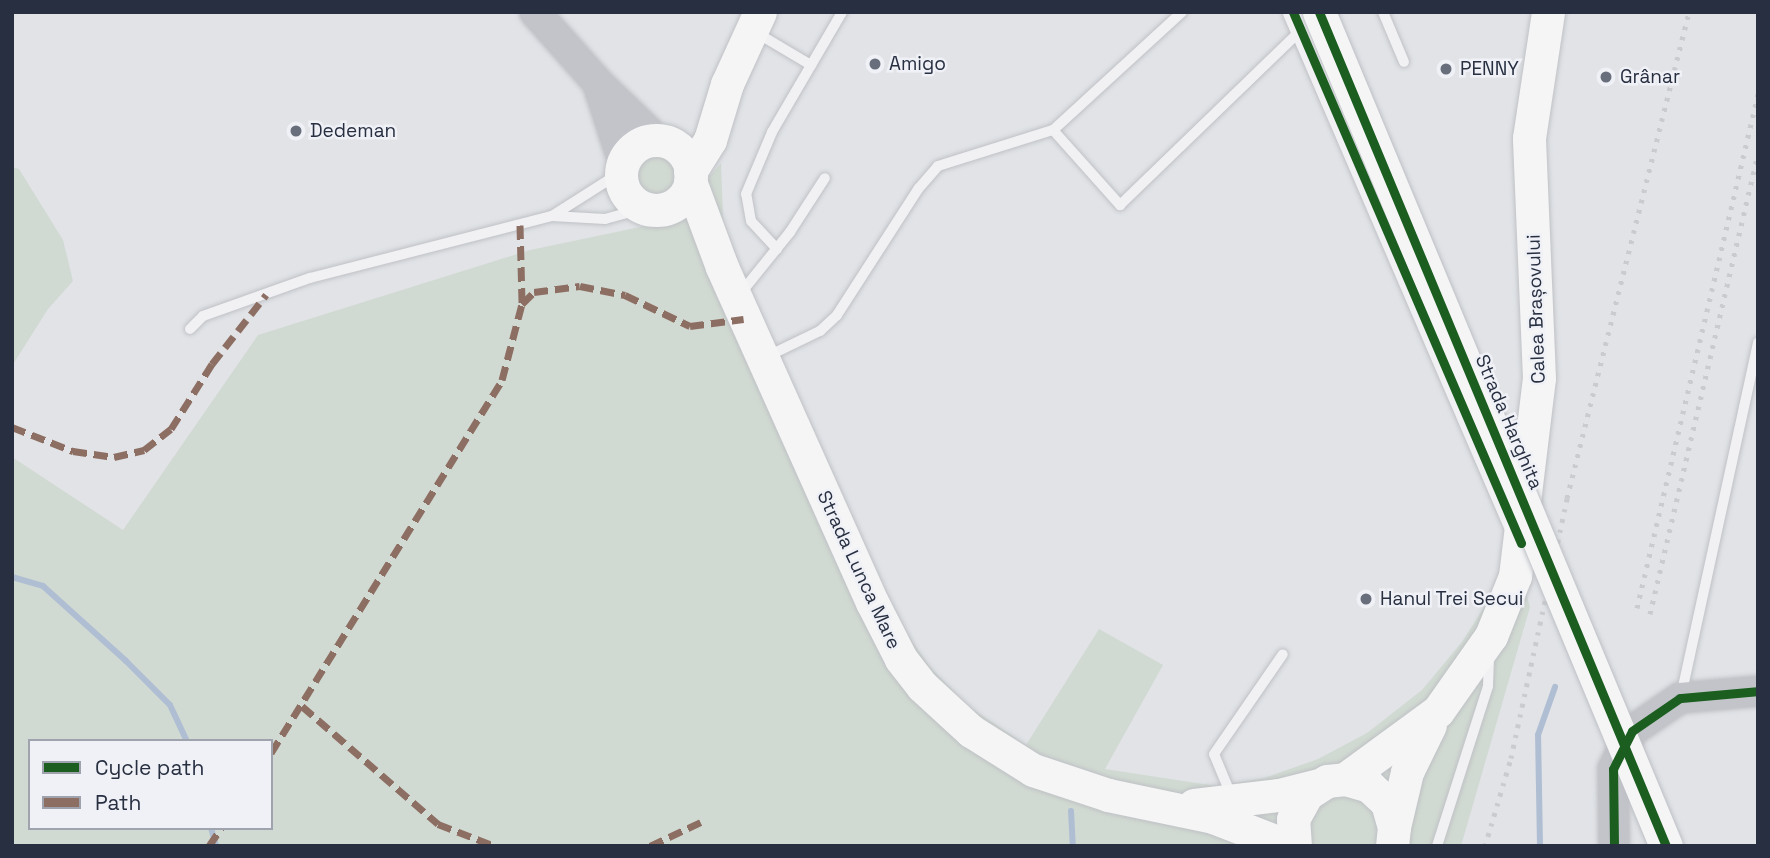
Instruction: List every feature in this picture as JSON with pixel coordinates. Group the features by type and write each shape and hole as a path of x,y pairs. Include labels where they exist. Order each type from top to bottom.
{"main road":[{"path":"535,12 597,83 662,141 682,153 690,176"},
{"name":"Calea Brașovului","path":"1393,836 1407,772 1438,711 1490,636 1505,606 1521,543 1539,378 1529,138 1548,12"},
{"name":"Strada Harghita","path":"1304,18 1667,846"},
{"path":"597,83 622,166 626,194 651,209 679,202 710,140 727,84 756,21"},
{"path":"622,166 636,147 662,141 727,84"},
{"name":"Strada Lunca Mare","path":"690,176 722,267 762,359 887,633 922,686 971,731 1033,770 1096,792 1174,806 1288,846"},
{"name":"Strada Lunca Mare","path":"651,209 722,267"},
{"path":"1614,846 1610,791 1622,746 1644,719 1680,698 1758,691"},
{"name":"Calea Brașovului","path":"1332,782 1438,711"},
{"path":"1295,846 1293,820 1298,806 1332,782 1379,793 1393,836"},
{"name":"Strada Lunca Mare","path":"1174,806 1233,801 1332,782"}],"street":[{"path":"1304,18 1521,543"}],"lane":[{"path":"777,249 751,221 746,194 772,132 842,12"},
{"path":"762,359 820,331 837,316 919,188 938,166 1053,130 1182,12"},
{"path":"1383,12 1404,62"},
{"path":"1053,130 1120,205 1304,18"},
{"path":"756,21 811,65"},
{"path":"552,216 622,166"},
{"path":"736,298 777,249 825,178"},
{"path":"190,329 203,316 310,278 552,216 605,219 651,209"},
{"path":"1680,698 1758,342"},
{"path":"1437,846 1488,685 1490,636"},
{"path":"1233,801 1214,754 1283,654"}],"shaded area":[{"path":"656,152 673,160 681,177 673,194 656,202 639,194 631,177 639,160"},
{"path":"721,163 724,242 891,610 930,667 968,706 1026,745 1099,629 1163,665 1105,769 1216,786 1264,778 1318,759 1367,733 1422,690 1462,642 1488,601 1511,539 1530,607 1461,846 12,846 12,457 123,530 258,335 530,250 645,226 681,210"},
{"path":"12,167 19,169 63,240 73,281 48,309 12,366"}],"waterway":[{"path":"12,577 43,586 126,661 170,705 186,739"},
{"path":"1540,846 1538,735 1555,687"},
{"path":"1071,811 1073,846"},
{"path":"212,830 216,846"}],"railway":[{"path":"1485,846 1511,758 1567,498 1689,12"},
{"path":"1637,608 1758,94"},
{"path":"1650,614 1758,155"}],"marked path":[{"path":"520,225 522,304"},
{"path":"273,750 502,380 522,304 534,292 580,286 625,295 690,326 744,319"},
{"path":"12,427 73,451 114,457 144,450 171,429 212,364 266,295"},
{"path":"302,706 438,824 495,846"},
{"path":"650,846 701,822"},
{"path":"209,846 220,830"}],"cycle path":[{"path":"1293,12 1521,543"},
{"path":"1319,12 1666,846"},
{"path":"1614,846 1613,769 1632,731 1680,698 1758,691"}],"place":[{"name":"Amigo","path":"875,64"},
{"name":"PENNY","path":"1446,69"},
{"name":"Grânar","path":"1606,77"},
{"name":"Dedeman","path":"296,131"},
{"name":"Hanul Trei Secui","path":"1366,599"}]}
